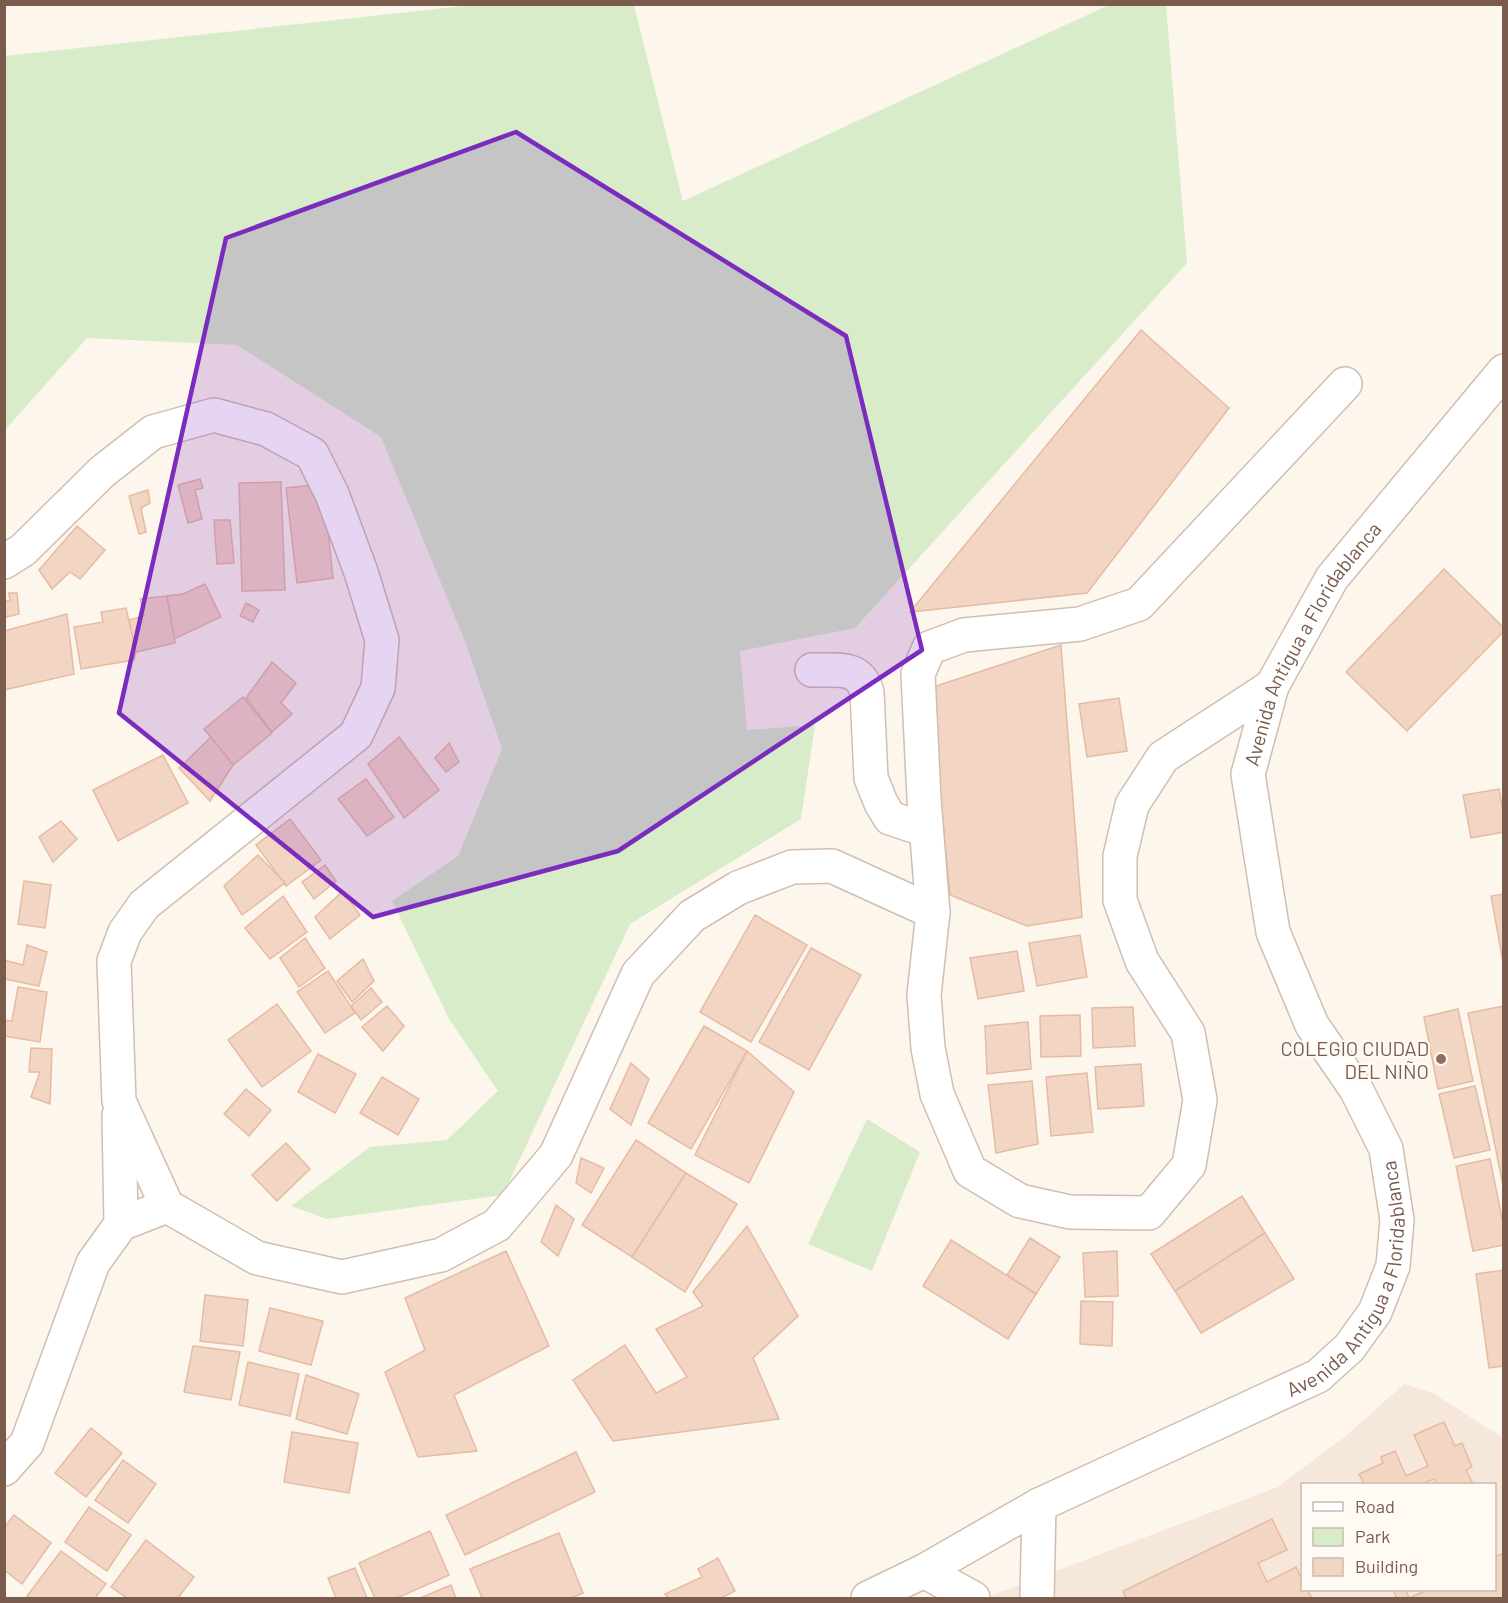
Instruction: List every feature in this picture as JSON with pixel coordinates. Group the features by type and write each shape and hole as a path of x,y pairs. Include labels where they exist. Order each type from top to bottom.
{"street":[{"name":"Avenida Antigua a Floridablanca","path":"868,1599 924,1571 1039,1504 1318,1377 1349,1348 1375,1312 1393,1266 1397,1220 1386,1149 1356,1089 1312,1025 1273,932 1248,774 1272,687 1332,578 1503,371"},
{"path":"1272,687 1163,757 1132,805 1119,856 1120,900 1142,961 1188,1033 1200,1100 1189,1165 1149,1213 1070,1212 1020,1201 970,1171 937,1094 928,1048 924,994 933,912 926,830 918,675 929,648 964,635 1080,624 1139,604 1345,384"},
{"path":"4,562 23,550 102,472 153,432 214,415 266,429 312,454 336,505 361,572 381,639 378,688 356,735 144,905 125,932 114,961 121,1224"},
{"path":"812,670 854,672 863,679 867,692 871,778 881,802 890,818 926,830"},
{"path":"119,1101 167,1206 257,1258 342,1277 441,1256 497,1225 556,1155 638,974 692,916 738,888 792,867 832,866 933,912"},
{"path":"4,1470 27,1443 93,1263 121,1224 167,1206"},
{"path":"1037,1599 1039,1504"},
{"path":"924,1571 974,1599"}],"highlighted area":[{"path":"516,132 846,336 922,650 618,851 373,917 119,713 226,238"}],"shaded area":[{"path":"1404,1384 1433,1393 1503,1438 1503,1598 984,1598 1278,1487 1347,1435"}],"green space":[{"path":"473,5 634,5 683,201 1109,5 1166,5 1187,263 855,628 740,651 747,730 815,725 801,819 630,924 503,1195 327,1219 291,1206 370,1147 447,1140 498,1091 449,1019 392,901 458,856 502,749 466,644 381,437 237,345 87,338 5,430 5,56"},
{"path":"867,1119 920,1152 872,1271 808,1244"}],"building":[{"path":"1141,330 1229,408 1087,593 910,612"},
{"path":"200,479 203,488 195,490 202,519 188,523 178,485"},
{"path":"281,482 285,590 242,591 239,483"},
{"path":"323,484 333,578 297,583 286,488"},
{"path":"148,490 150,503 141,508 146,532 139,534 129,496"},
{"path":"214,520 230,520 234,563 217,564"},
{"path":"77,526 105,550 80,579 70,572 52,589 39,570"},
{"path":"1444,569 1504,628 1504,631 1407,731 1346,672"},
{"path":"205,584 221,617 174,639 167,596 183,594"},
{"path":"9,593 17,593 19,614 6,617 4,601 10,601"},
{"path":"167,596 175,643 136,652 129,620 144,616 140,599"},
{"path":"246,603 259,610 253,622 240,616"},
{"path":"126,608 136,652 134,660 81,669 74,627 103,622 101,612"},
{"path":"67,614 74,674 4,690 4,631"},
{"path":"1061,645 1082,917 1027,926 950,895 930,688"},
{"path":"272,662 296,683 281,703 292,714 272,732 246,698"},
{"path":"243,697 272,733 233,765 204,729"},
{"path":"1119,698 1127,751 1087,757 1079,704"},
{"path":"211,737 233,765 210,801 179,768"},
{"path":"399,737 439,790 404,818 368,764"},
{"path":"449,743 459,762 446,772 435,758"},
{"path":"163,755 188,803 118,841 93,790"},
{"path":"366,779 394,817 367,836 338,799"},
{"path":"1499,789 1504,816 1504,832 1471,838 1463,795"},
{"path":"290,819 321,860 286,886 256,845"},
{"path":"61,821 77,839 53,862 39,837"},
{"path":"258,855 285,883 242,915 224,886"},
{"path":"325,865 336,881 314,899 302,882"},
{"path":"24,881 51,885 45,928 18,924"},
{"path":"343,891 360,915 330,939 315,917"},
{"path":"1504,894 1504,962 1503,962 1491,896"},
{"path":"283,896 307,932 270,959 245,928"},
{"path":"755,915 807,945 751,1042 700,1012"},
{"path":"1080,935 1087,977 1037,986 1029,943"},
{"path":"305,938 325,968 299,987 280,958"},
{"path":"27,945 47,952 39,986 4,979 4,960 23,965"},
{"path":"811,948 861,975 809,1070 759,1042"},
{"path":"1017,951 1024,991 978,999 970,958"},
{"path":"363,959 374,981 352,1002 337,981"},
{"path":"328,971 355,1013 325,1033 297,992"},
{"path":"18,987 47,992 40,1042 4,1036 4,1020 12,1021"},
{"path":"371,988 382,1002 361,1020 351,1006"},
{"path":"277,1004 311,1051 262,1087 228,1040"},
{"path":"387,1006 404,1026 383,1051 362,1027"},
{"path":"1504,1006 1504,1190 1468,1013"},
{"path":"1133,1007 1135,1046 1093,1048 1092,1008"},
{"path":"1458,1009 1473,1081 1438,1089 1424,1017"},
{"path":"1080,1015 1081,1056 1041,1057 1040,1016"},
{"path":"1028,1022 1031,1069 987,1074 985,1026"},
{"path":"704,1026 747,1051 691,1149 648,1123"},
{"path":"31,1048 52,1049 50,1104 31,1097 40,1072 29,1072"},
{"path":"747,1051 794,1092 749,1183 695,1155"},
{"path":"318,1054 356,1074 335,1113 298,1092"},
{"path":"631,1063 649,1079 631,1125 610,1109"},
{"path":"1141,1064 1144,1106 1098,1109 1095,1067"},
{"path":"1087,1073 1093,1132 1051,1136 1046,1077"},
{"path":"382,1077 419,1099 398,1135 360,1113"},
{"path":"1032,1081 1038,1144 996,1153 988,1085"},
{"path":"1475,1086 1490,1150 1454,1158 1439,1094"},
{"path":"246,1089 271,1110 249,1136 224,1114"},
{"path":"636,1140 686,1173 632,1257 582,1225"},
{"path":"286,1143 310,1169 277,1201 252,1175"},
{"path":"581,1158 604,1168 591,1193 576,1183"},
{"path":"1490,1159 1504,1228 1504,1245 1473,1251 1456,1166"},
{"path":"686,1173 737,1204 685,1292 632,1257"},
{"path":"1242,1196 1265,1233 1175,1291 1151,1254"},
{"path":"556,1205 574,1219 558,1256 541,1242"},
{"path":"747,1226 798,1316 753,1358 779,1419 613,1441 573,1380 625,1345 656,1393 687,1377 656,1329 703,1306 693,1292"},
{"path":"1265,1233 1294,1279 1201,1333 1175,1291"},
{"path":"1030,1238 1060,1257 1036,1294 1007,1275"},
{"path":"951,1240 1036,1294 1008,1339 923,1286"},
{"path":"506,1251 549,1346 454,1395 477,1451 418,1457 385,1372 425,1350 405,1298"},
{"path":"1117,1251 1118,1296 1085,1297 1083,1253"},
{"path":"1504,1270 1504,1366 1489,1368 1476,1274"},
{"path":"205,1295 248,1300 243,1346 200,1341"},
{"path":"1081,1301 1113,1302 1112,1346 1080,1344"},
{"path":"270,1308 323,1321 311,1365 259,1351"},
{"path":"193,1346 240,1352 231,1400 184,1392"},
{"path":"248,1362 299,1374 290,1416 239,1405"},
{"path":"306,1375 359,1394 347,1434 296,1419"},
{"path":"1444,1422 1455,1446 1462,1443 1472,1467 1466,1470 1472,1483 1436,1483 1434,1479 1424,1483 1364,1483 1359,1474 1383,1463 1381,1457 1395,1451 1406,1476 1428,1466 1414,1435"},
{"path":"91,1428 122,1453 86,1497 55,1473"},
{"path":"292,1432 358,1443 349,1493 284,1482"},
{"path":"576,1452 595,1492 465,1555 446,1515"},
{"path":"123,1460 156,1484 128,1523 95,1500"},
{"path":"89,1507 131,1535 107,1571 65,1542"},
{"path":"14,1515 51,1543 22,1584 4,1570 4,1528"},
{"path":"1272,1519 1287,1550 1258,1563 1267,1582 1296,1567 1301,1578 1301,1591 1308,1591 1312,1598 1126,1598 1123,1591"},
{"path":"430,1531 449,1575 397,1598 375,1598 359,1563"},
{"path":"559,1533 583,1593 571,1598 482,1598 470,1569"},
{"path":"146,1540 194,1577 178,1598 127,1598 111,1587"},
{"path":"61,1551 106,1584 95,1598 30,1598 27,1596"},
{"path":"1504,1553 1504,1598 1409,1598 1425,1591 1496,1591 1496,1556"},
{"path":"718,1558 735,1591 721,1598 668,1598 665,1594 702,1577 698,1569"},
{"path":"355,1568 367,1598 336,1598 328,1578"},
{"path":"451,1585 456,1598 420,1598"},
{"path":"1394,1591 1406,1591 1409,1598 1397,1598"}],"place":[{"name":"COLEGIO CIUDAD DEL NIÑO","path":"1441,1059"}]}
